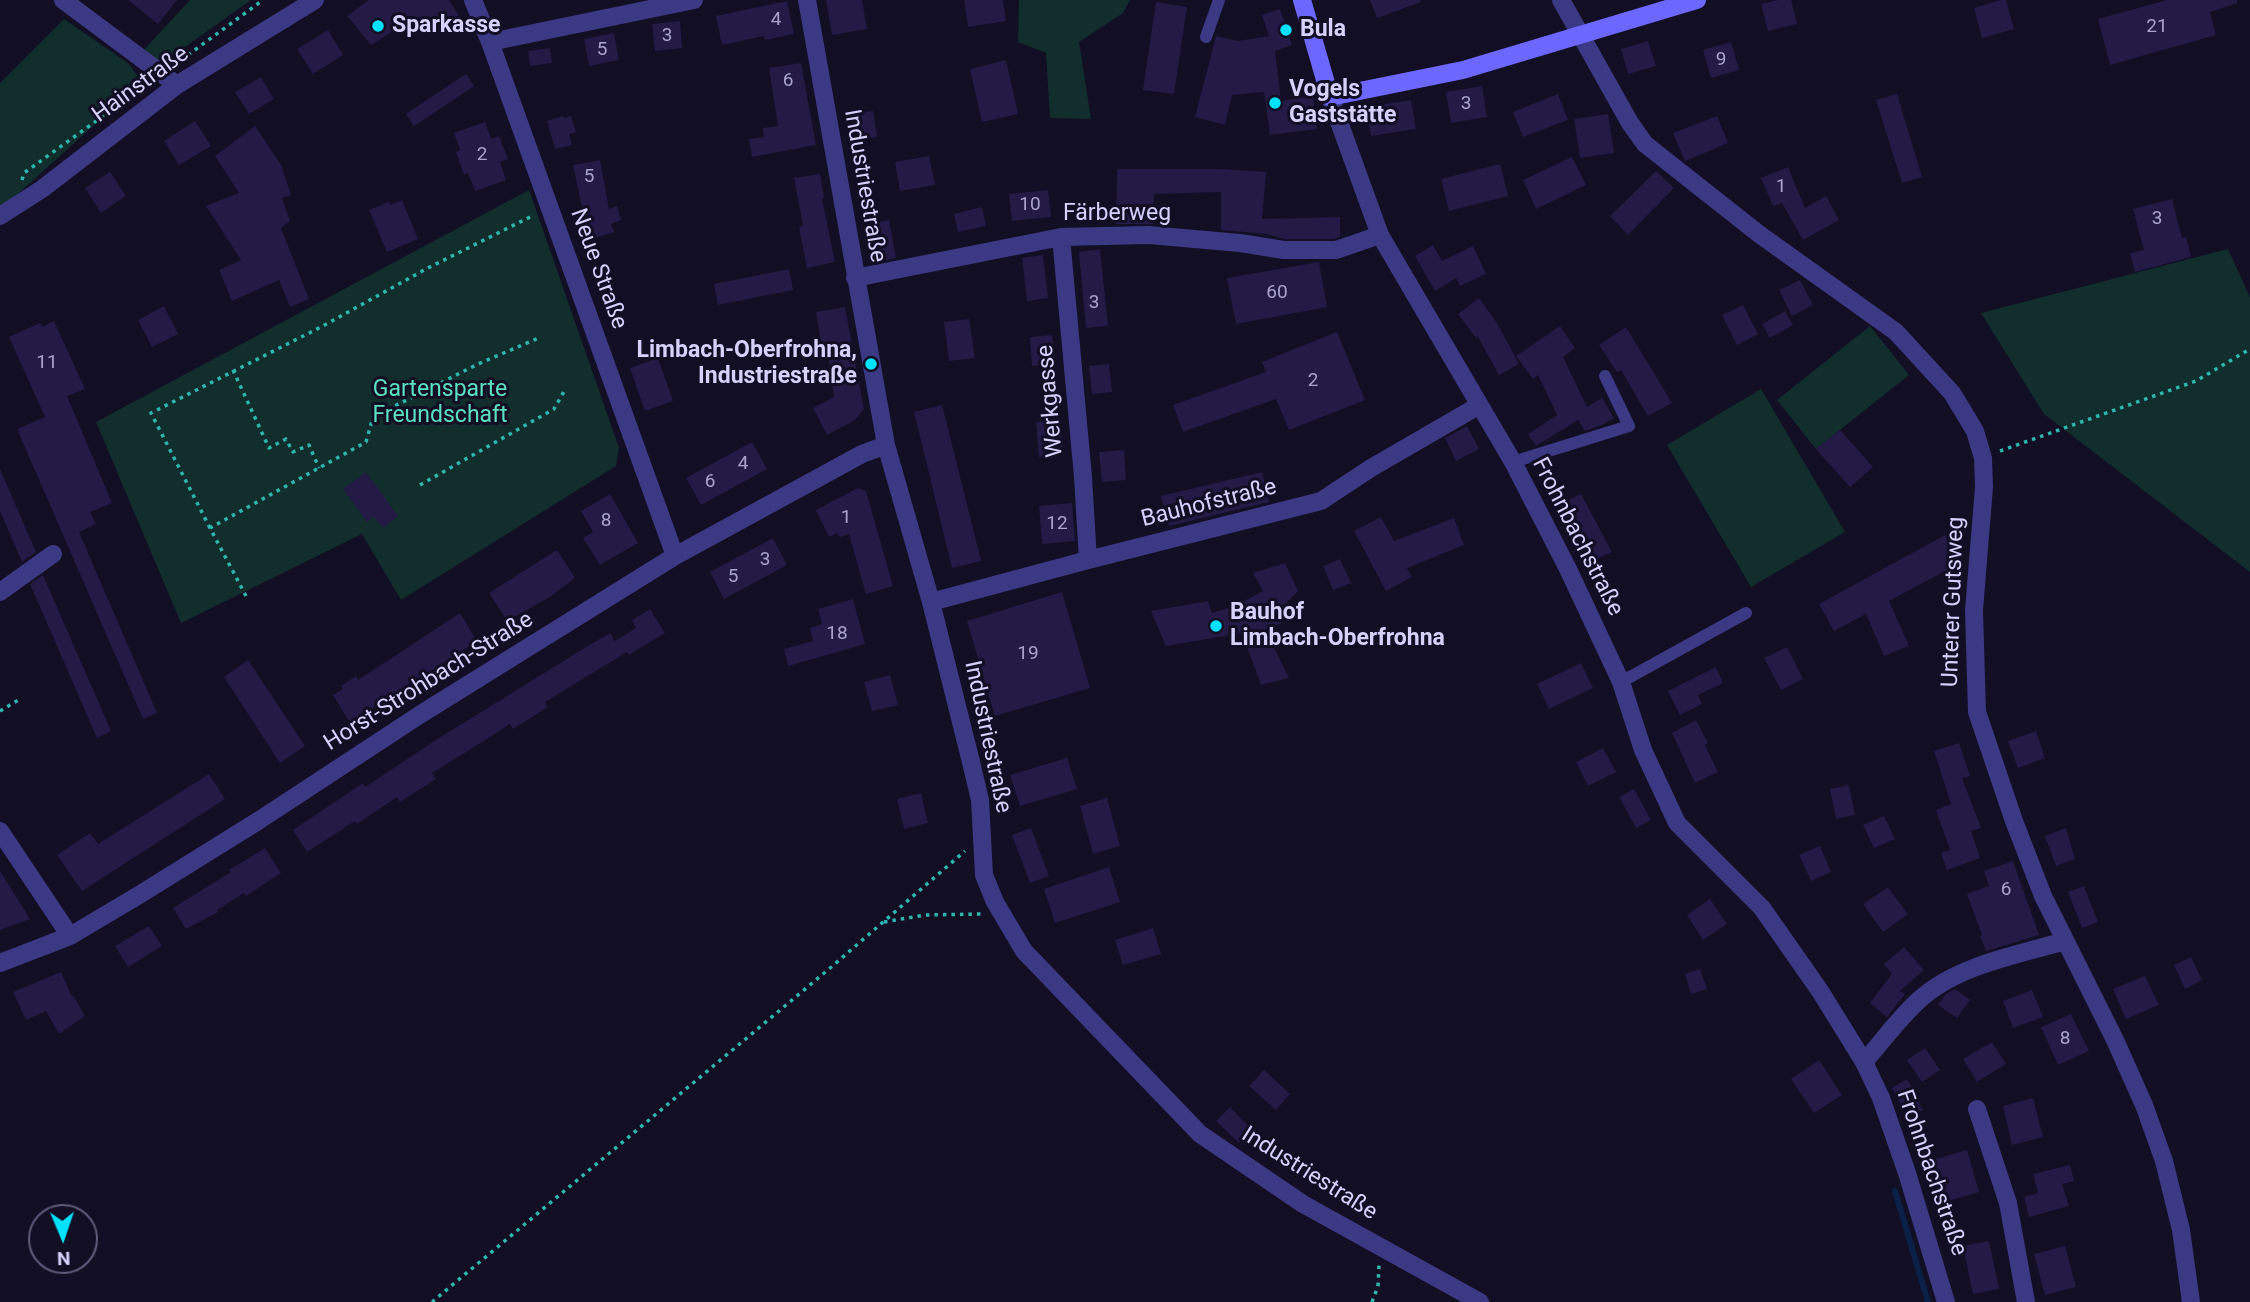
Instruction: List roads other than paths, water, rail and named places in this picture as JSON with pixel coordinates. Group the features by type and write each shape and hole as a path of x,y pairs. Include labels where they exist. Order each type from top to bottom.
{"main road":[{"name":"Frohnbachstraße","path":"1302,0 1330,97"},
{"path":"1330,97 1463,70 1697,0"}],"street":[{"path":"63,0 177,85"},
{"name":"Hainstraße","path":"0,216 42,189 177,85 316,0"},
{"name":"Neue Straße","path":"473,0 675,556"},
{"path":"490,42 694,0"},
{"name":"Industriestraße","path":"807,0 886,445 931,602 980,800 984,875 995,901 1024,951 1200,1134 1303,1204 1480,1302"},
{"name":"Unterer Gutsweg","path":"1561,0 1630,123 1645,144 1759,234 1896,332 1952,393 1975,431 1983,458 1984,487 1974,610 1977,712 2043,896 2115,1040 2144,1105 2164,1161 2181,1230 2191,1302"},
{"name":"Frohnbachstraße","path":"1330,97 1380,235 1513,462 1568,569 1621,682 1643,750 1677,823 1762,908 1820,991 1864,1062 1881,1098 1907,1173 1946,1302"},
{"name":"Färberweg","path":"855,278 1061,237 1149,235 1284,250 1336,250 1380,235"},
{"name":"Werkgasse","path":"1061,237 1088,559"},
{"name":"Bauhofstraße","path":"931,602 1088,559 1321,501 1371,468 1478,406"},
{"name":"Horst-Strohbach-Straße","path":"0,963 70,936 258,821 421,714 675,556 862,454 886,445"},
{"path":"0,592 53,554"},
{"path":"0,831 70,936"},
{"path":"1864,1062 1919,999 1954,978 1996,961 2065,941"},
{"path":"1977,1109 2008,1203 2026,1302"}],"lane":[{"path":"1206,37 1219,0"},
{"path":"1513,462 1629,426 1605,376"},
{"path":"1621,682 1746,613"}],"waterway":[{"path":"1895,1191 1928,1302"}],"place":[{"name":"Sparkasse","path":"378,26"},
{"name":"Bula","path":"1286,30"},
{"name":"Vogels Gaststätte","path":"1275,103"},
{"name":"Limbach-Oberfrohna, Industriestraße","path":"871,364"},
{"name":"Bauhof Limbach-Oberfrohna","path":"1216,626"}],"park label":[{"name":"Gartensparte Freundschaft","path":"440,403"}]}
